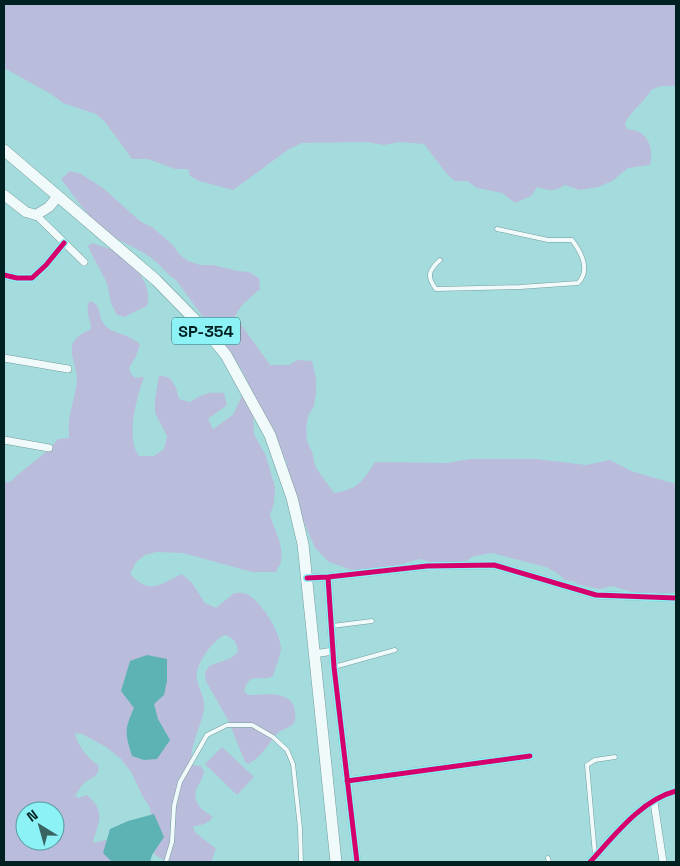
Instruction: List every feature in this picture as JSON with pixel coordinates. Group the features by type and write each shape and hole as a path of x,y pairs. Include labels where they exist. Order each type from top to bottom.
{"main road":[{"name":"SP-354","path":"4,150 156,280 208,333 226,355 270,435 279,457 302,534 336,862"},
{"path":"4,195 26,212 36,215 49,207 58,196"}],"street":[{"path":"36,215 84,262"},
{"path":"4,276 32,278 46,265 64,243"},
{"path":"4,358 68,368"},
{"path":"4,440 49,448"},
{"path":"307,578 427,566 494,565 596,595 676,598"},
{"path":"328,577 334,667 357,862"},
{"path":"314,654 333,651"},
{"path":"347,781 530,756"},
{"path":"593,859 630,820 668,793 676,791"},
{"path":"654,802 663,862"}],"lane":[{"path":"440,260 432,268 429,275 431,283 436,289 510,288 578,283 583,278 582,253 572,240 548,240 498,229"},
{"path":"332,626 372,621"},
{"path":"334,667 395,650"},
{"path":"166,862 172,842 174,806 180,782 207,735 227,725 252,725 273,737 287,750 293,764 300,828 301,862"},
{"path":"593,859 587,765 595,760 615,757"}],"shaded area":[{"path":"4,4 676,4 676,86 661,86 651,90 625,124 627,129 638,131 649,142 651,151 650,165 628,168 612,181 598,187 580,190 565,185 551,190 537,187 531,196 515,203 502,193 477,188 467,181 455,181 446,173 424,144 399,142 384,145 367,142 302,143 289,149 233,190 199,181 190,176 188,169 175,169 148,159 132,159 105,122 96,114 63,103 51,94 4,68"},
{"path":"70,171 81,174 103,188 141,222 152,227 172,244 179,254 188,261 200,265 213,265 249,272 259,278 260,289 242,305 235,316 270,365 289,365 297,360 312,361 316,379 316,393 314,406 308,416 307,441 316,468 334,493 348,490 359,484 375,462 447,463 470,459 536,459 586,465 610,460 631,471 676,484 676,592 653,595 638,594 613,586 600,589 580,585 573,581 565,580 546,567 492,553 474,556 461,564 433,568 428,561 419,559 383,570 361,573 329,562 315,548 301,515 286,469 287,463 242,370 176,280 150,257 103,228 84,209 61,179"},
{"path":"92,243 119,253 131,263 145,283 148,298 147,306 124,317 117,315 111,303 107,283 88,246"},
{"path":"90,301 94,302 106,327 140,344 129,368 135,378 144,377 138,395 133,428 135,448 139,456 154,456 164,449 167,436 155,413 159,375 170,378 176,388 179,399 190,402 206,394 214,392 224,393 227,405 208,419 213,429 233,415 243,394 253,411 254,434 266,456 275,487 274,503 270,515 280,543 282,555 276,572 252,572 183,553 156,552 145,555 136,562 130,574 144,585 155,586 182,574 192,583 205,603 216,608 234,593 245,593 252,597 264,610 278,634 281,649 273,676 252,679 246,685 244,691 248,695 270,694 290,700 295,713 295,720 292,725 279,732 261,755 248,764 245,762 228,720 206,681 205,673 209,666 231,658 238,652 234,641 225,635 216,641 204,655 197,671 196,675 204,708 191,758 192,765 201,766 204,772 197,787 195,797 199,805 213,817 202,825 194,826 193,828 196,833 216,849 211,862 164,862 155,855 152,849 154,832 150,808 131,772 121,759 106,747 82,734 75,733 81,747 98,765 99,769 96,774 83,784 75,796 79,798 87,795 97,806 99,821 93,841 95,843 109,839 116,862 4,862 4,482 10,482 47,451 58,439 69,438 69,421 77,377 72,347 76,338 91,329 88,311"},
{"path":"147,655 167,659 167,681 164,695 154,704 158,719 170,740 157,759 144,760 132,756 128,742 127,727 134,708 121,691 130,661"},
{"path":"222,747 254,777 237,795 205,764"},
{"path":"154,814 164,837 152,855 150,862 112,862 103,853 110,829 128,821"}],"cycle path":[{"path":"4,275 17,278 32,278 46,265 64,243"},
{"path":"307,578 427,566 494,565 596,595 676,598"},
{"path":"328,577 334,667 357,862"},
{"path":"347,781 530,756"},
{"path":"590,862 629,820 651,802 676,791"}]}
